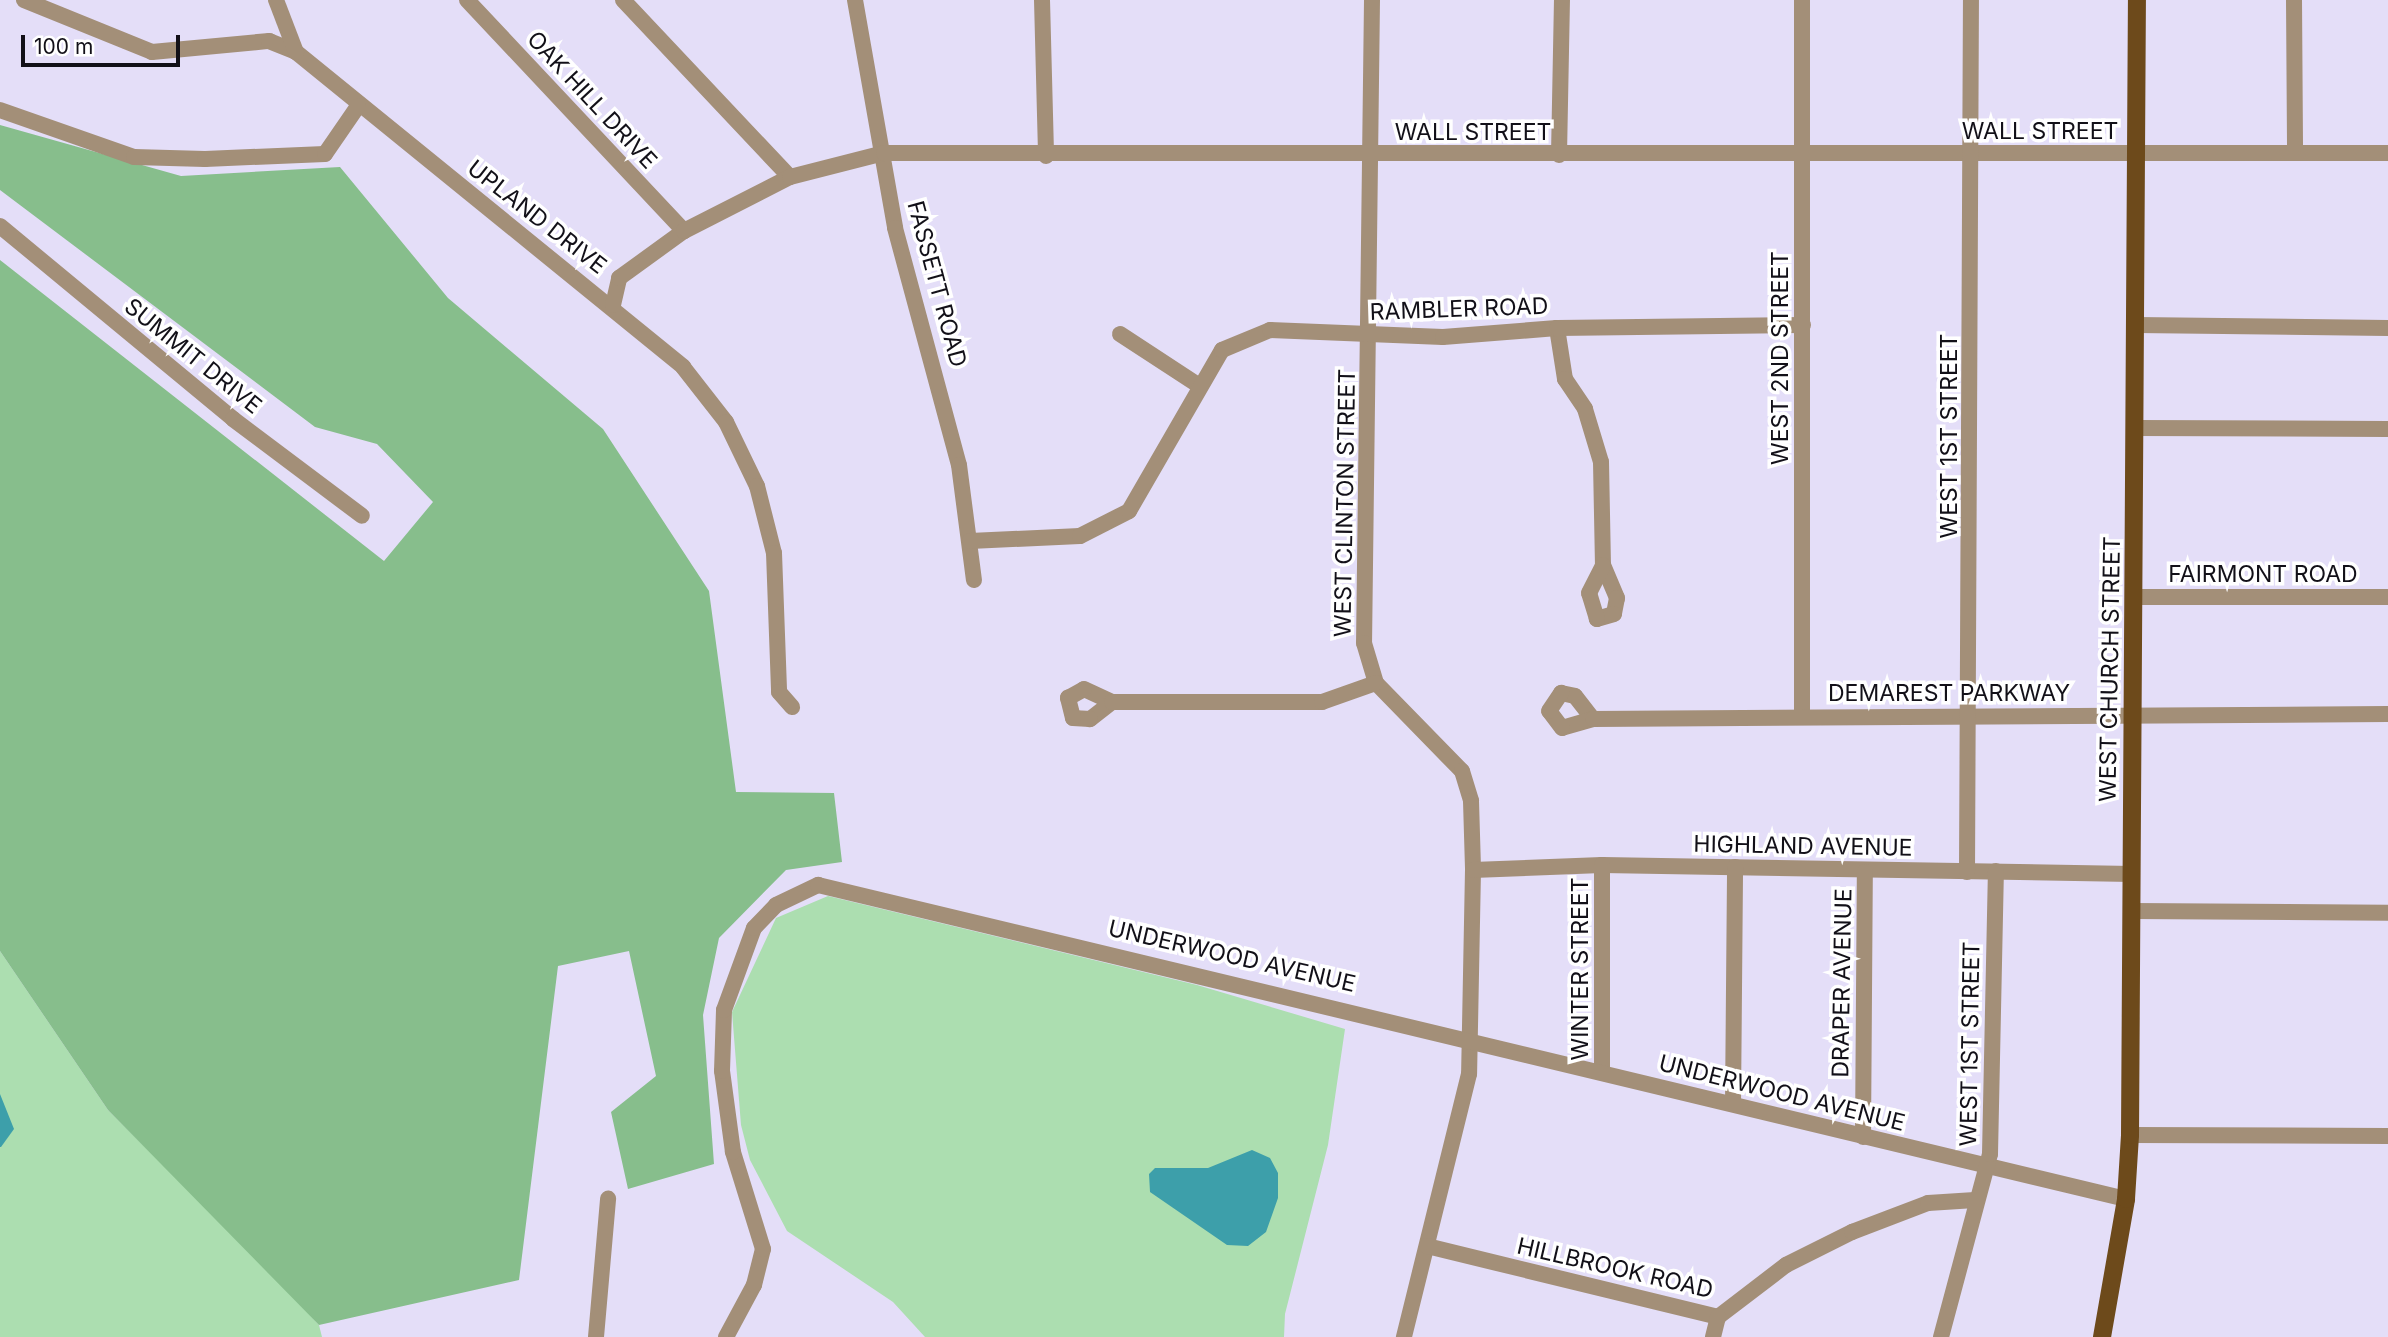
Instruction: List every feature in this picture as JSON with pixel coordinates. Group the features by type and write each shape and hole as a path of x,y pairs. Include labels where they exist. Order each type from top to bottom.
{"main road":[{"name":"WEST CHURCH STREET","path":"2102,1337 2126,1199 2130,1135 2133,715 2137,597 2137,0"}],"street":[{"name":"UPLAND DRIVE","path":"24,0 152,52 269,41 296,52 358,106 614,305 683,367 743,453 774,553 779,692 792,707"},
{"path":"276,0 296,52"},
{"name":"OAK HILL DRIVE","path":"467,0 684,230"},
{"path":"623,0 790,177"},
{"name":"FASSETT ROAD","path":"855,0 884,153 895,228 946,404 970,541 974,580"},
{"path":"1042,0 1046,156"},
{"name":"WEST CLINTON STREET","path":"1372,0 1371,337 1364,643 1376,683 1462,771 1471,801 1473,870 1472,1037 1427,1246 1404,1337"},
{"path":"1559,155 1562,0"},
{"name":"WEST 2ND STREET","path":"1802,0 1802,716"},
{"name":"WEST 1ST STREET","path":"1967,872 1971,0"},
{"path":"2294,0 2295,152"},
{"path":"0,110 134,157 205,159 325,154 358,106"},
{"name":"WALL STREET","path":"614,305 619,278 684,230 790,177 884,153 1046,156 1802,152 2388,153"},
{"name":"SUMMIT DRIVE","path":"0,226 233,419 362,516"},
{"name":"RAMBLER ROAD","path":"970,541 1080,536 1129,511 1160,465 1198,385 1222,350 1270,330 1371,337 1557,328 1802,325"},
{"path":"2136,326 2388,328"},
{"path":"1557,328 1564,379 1585,409 1601,462 1604,565"},
{"path":"1121,334 1198,385"},
{"path":"2135,428 2388,429"},
{"name":"FAIRMONT ROAD","path":"2137,597 2388,597"},
{"path":"1112,702 1322,702 1376,683"},
{"name":"DEMAREST PARKWAY","path":"1593,719 1802,716 1969,719 2388,714"},
{"name":"HIGHLAND AVENUE","path":"1473,870 1602,865 1865,872 2132,874"},
{"name":"WINTER STREET","path":"1602,865 1602,1072"},
{"path":"1733,1104 1735,867"},
{"name":"WEST 1ST STREET","path":"1941,1337 1975,1200 1988,1166 1996,871"},
{"name":"DRAPER AVENUE","path":"1863,1137 1865,872"},
{"name":"UNDERWOOD AVENUE","path":"726,1337 754,1285 762,1249 733,1152 722,1071 724,1010 754,928 798,890 838,886 1472,1037 1863,1137 2126,1199"},
{"path":"2133,911 2388,913"},
{"path":"2130,1135 2388,1136"},
{"path":"596,1337 608,1199"},
{"name":"HILLBROOK ROAD","path":"1427,1246 1718,1317 1786,1265 1852,1232 1928,1203 1975,1200"},
{"path":"1713,1337 1718,1317"}],"shaded area":[{"path":"0,125 181,176 340,167 448,298 603,429 709,591 736,792 834,793 842,862 786,870 719,938 703,1015 714,1164 628,1189 611,1112 656,1076 629,951 558,966 519,1280 319,1325 108,1110 0,951 0,260 384,561 433,502 377,444 315,427 0,190"},
{"path":"828,896 1197,985 1345,1029 1328,1145 1285,1314 1284,1337 925,1337 893,1302 787,1231 750,1160 741,1125 732,1012 776,918"},
{"path":"0,951 108,1110 274,1276 319,1325 322,1337 0,1337"},
{"path":"0,1094 14,1129 1,1147 0,1147"},
{"path":"1252,1150 1270,1158 1278,1173 1278,1198 1266,1232 1248,1246 1227,1245 1150,1192 1149,1174 1155,1168 1208,1168"}]}
